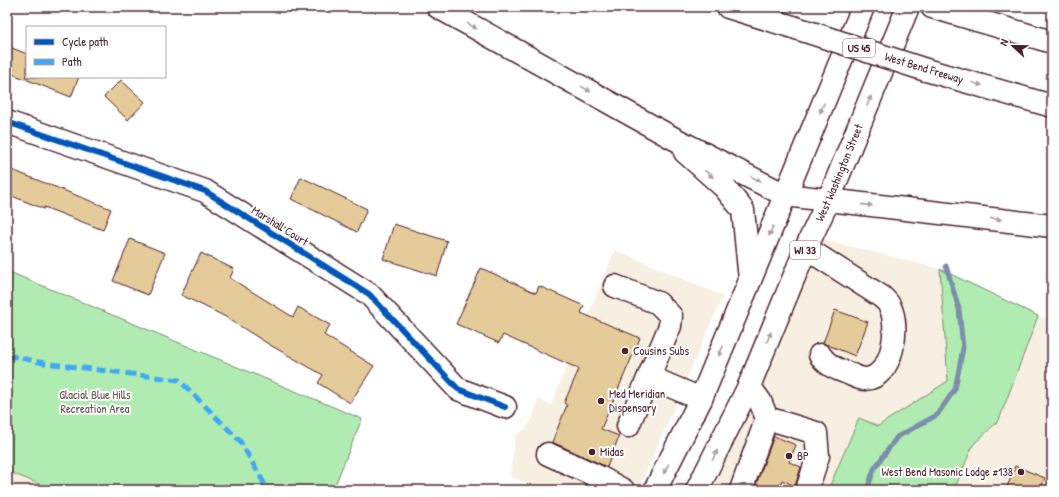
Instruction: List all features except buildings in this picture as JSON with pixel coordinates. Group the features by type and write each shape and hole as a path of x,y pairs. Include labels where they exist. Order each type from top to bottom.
{"main road":[{"path":"438,7 671,137 786,195 1052,226"},
{"name":"West Bend Freeway","path":"728,7 926,70 1052,106"},
{"path":"655,490 701,399 863,7"},
{"name":"West Washington Street","path":"698,490 749,386 806,248 828,201 908,7"},
{"path":"932,7 1052,42"},
{"name":"Marshall Court","path":"7,122 205,191 369,294 458,389 504,407"},
{"path":"671,137 695,162 724,187 743,210 747,228 750,280"},
{"path":"806,248 882,297 890,306 894,321 894,338 891,356 884,369 875,376 865,379 855,376 831,366 820,355"},
{"path":"616,286 658,303 671,316 670,326 628,426"},
{"path":"649,377 701,399"},
{"path":"741,490 767,418 760,401 749,386"},
{"path":"767,418 816,433 818,456 807,490"},
{"path":"548,454 599,477 623,490"}],"shaded area":[{"path":"821,239 940,269 948,381 878,426 859,418 828,490 705,490"},
{"path":"615,250 723,296 638,490 543,490 510,476 515,436 525,430 533,418 538,399 551,405"},
{"path":"1038,316 1052,320 1052,490 954,490 973,445 999,420"},
{"path":"7,471 54,490 7,490"}],"green space":[{"path":"940,269 1038,316 999,420 973,445 954,490 828,490 859,418 878,426 948,381"},
{"name":"Glacial Blue Hills Recreation Area","path":"7,271 362,419 333,490 54,490 7,471"}],"waterway":[{"path":"867,490 874,469 897,437 937,415 955,389 963,348 959,309 946,266"}],"marked path":[{"path":"7,355 44,363 179,380 240,441 268,490"}],"cycle path":[{"path":"7,122 205,191 369,294 458,389 505,407"}],"place":[{"name":"Cousins Subs","path":"625,351"},
{"name":"Med Meridian Dispensary","path":"601,401"},
{"name":"Midas","path":"592,452"},
{"name":"BP","path":"789,456"},
{"name":"West Bend Masonic Lodge #138","path":"1021,472"}]}
